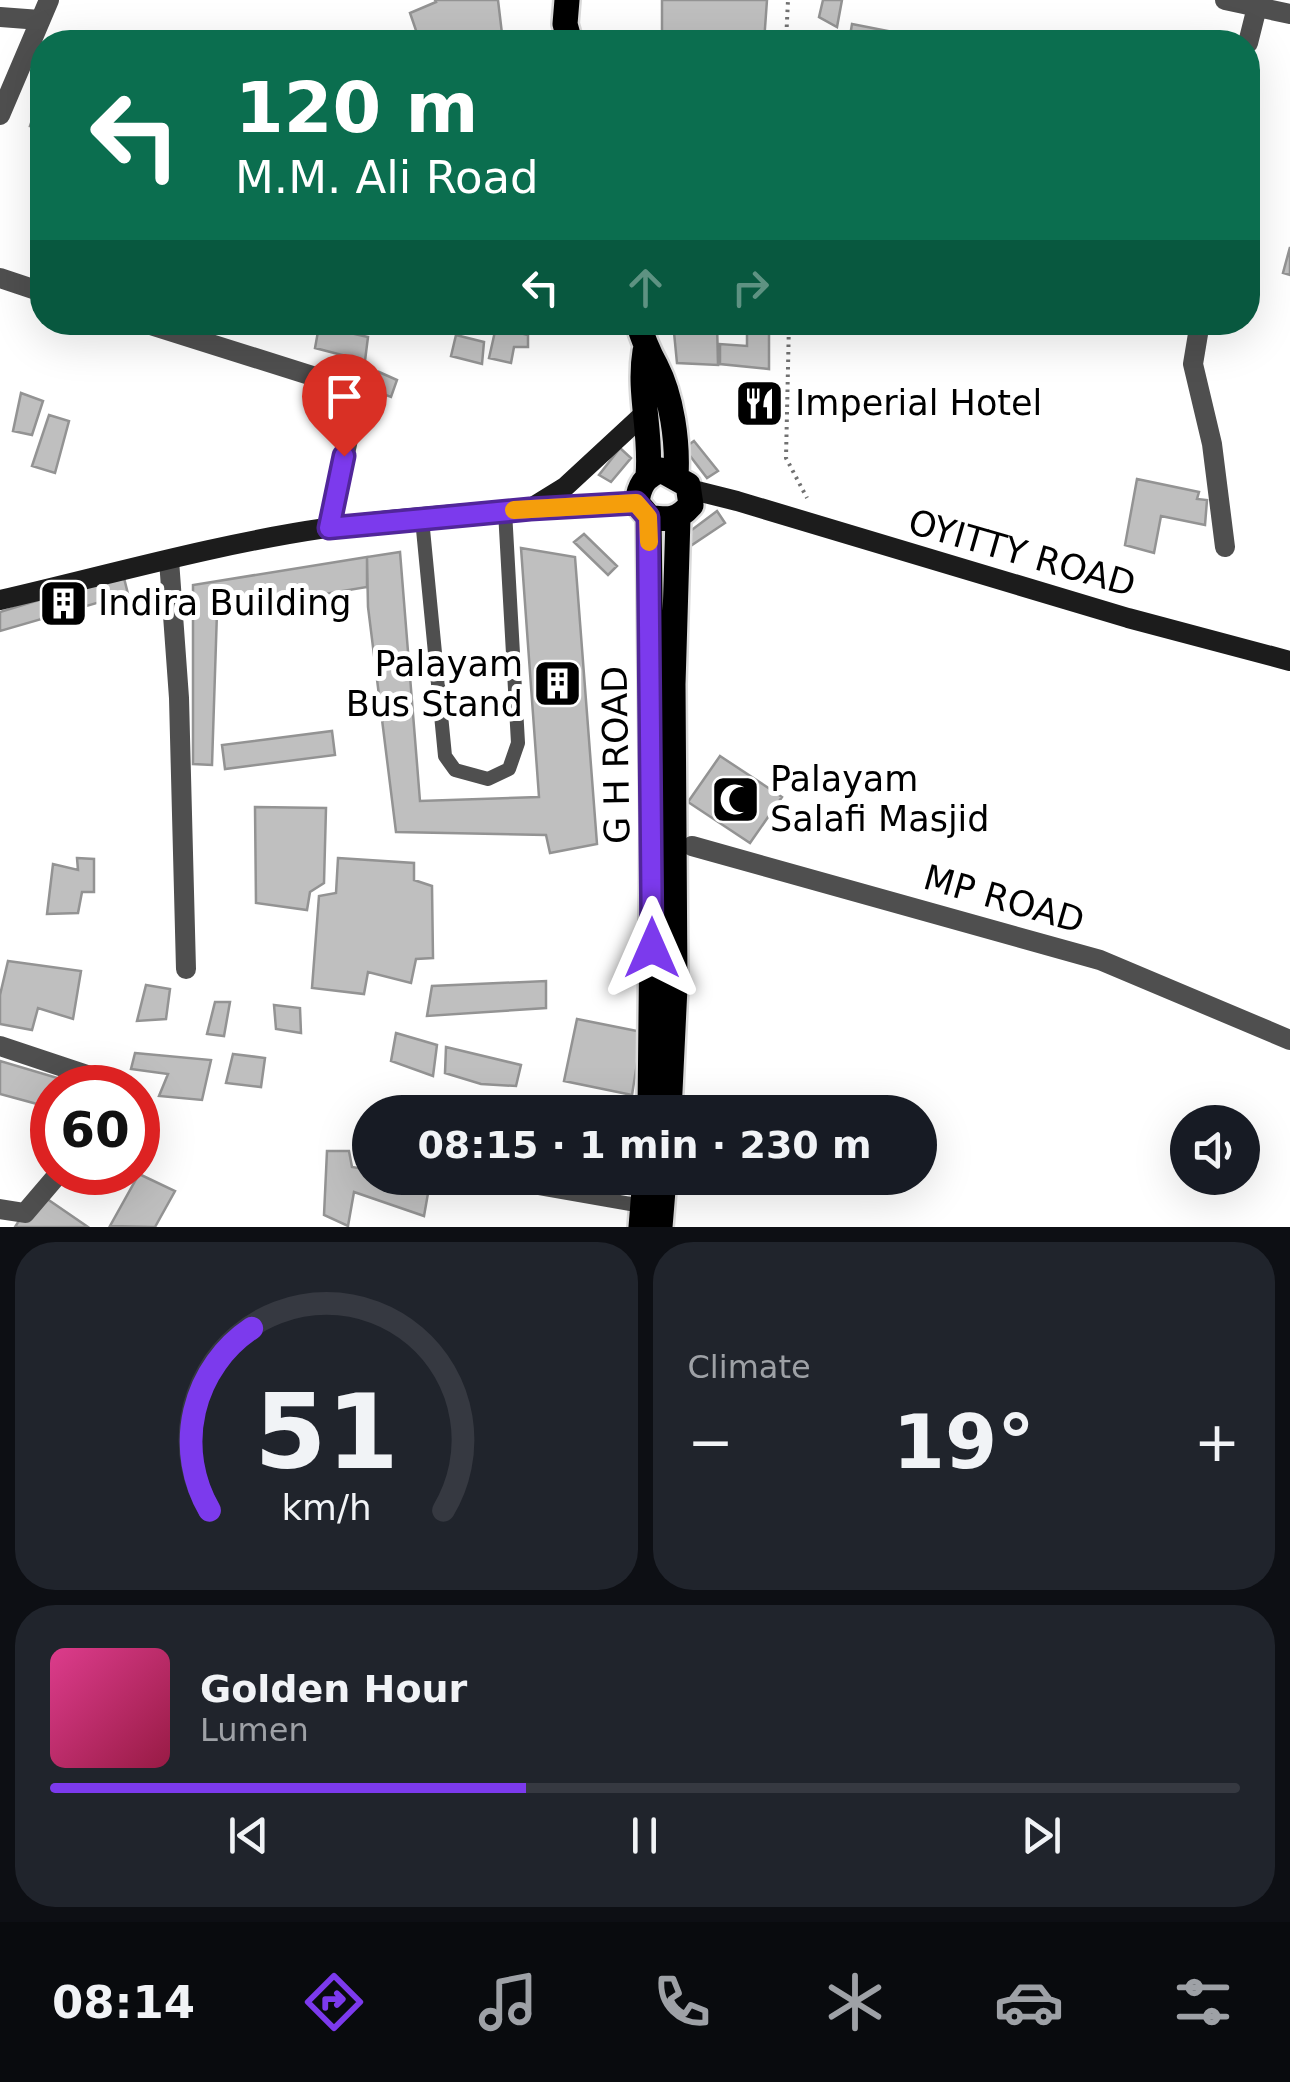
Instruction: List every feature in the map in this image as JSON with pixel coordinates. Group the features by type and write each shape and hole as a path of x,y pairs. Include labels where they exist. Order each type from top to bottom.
{"main road":[{"path":"567,0 567,30"},
{"path":"0,600 253,541 329,528 530,509 642,510 668,520 678,518 691,505 682,483 664,387 642,335"},
{"path":"646,351 641,376 651,451 648,475"},
{"path":"530,509 565,487 645,413"},
{"path":"642,510 638,488 648,475 660,470 682,483"},
{"name":"OYITTY ROAD","path":"682,483 1128,618 1290,661"},
{"name":"G H ROAD","path":"642,510 653,827 650,1095"},
{"name":"G H ROAD","path":"670,1095 675,987 673,684 678,518"},
{"path":"660,1227 663,1195"}],"street":[{"path":"1225,0 1290,14"},
{"path":"1251,30 1257,8"},
{"path":"0,17 44,10"},
{"path":"0,115 30,43"},
{"path":"0,278 30,288"},
{"path":"182,335 341,385 352,421 329,528"},
{"path":"1198,335 1192,364 1212,444 1225,548"},
{"path":"169,560 179,698 186,969"},
{"name":"MP ROAD","path":"692,846 1100,960 1290,1040"},
{"path":"0,1046 57,1065"},
{"path":"0,1209 21,1220 41,1195"}],"lane":[{"path":"422,519 445,756 456,770 488,780 508,769 518,743 505,511"},
{"path":"552,1195 642,1217"}],"path":[{"path":"787,30 788,0"},
{"path":"788,335 786,458 822,528"}],"building":[{"path":"498,0 502,30 416,30 410,13 436,2"},
{"path":"662,0 767,0 765,30 662,30"},
{"path":"823,0 842,0 837,27 819,17"},
{"path":"852,24 883,30 851,30"},
{"path":"1290,247 1290,275 1283,273"},
{"path":"317,335 368,337 365,361 315,348"},
{"path":"456,335 484,342 482,364 451,356"},
{"path":"494,335 528,335 528,347 514,347 511,363 489,358"},
{"path":"674,335 717,335 718,365 677,363"},
{"path":"747,335 769,335 769,369 720,364 720,344 747,346"},
{"path":"379,372 397,380 391,397 375,391"},
{"path":"21,393 43,401 32,435 13,431"},
{"path":"49,415 69,421 55,473 32,466"},
{"path":"694,441 718,471 707,478 684,448"},
{"path":"620,448 631,458 611,482 599,475"},
{"path":"1137,479 1199,492 1197,499 1207,500 1205,525 1161,516 1154,553 1125,545"},
{"path":"717,511 725,523 692,545 685,535"},
{"path":"584,534 617,566 608,575 574,542"},
{"name":"Palayam Bus Stand","path":"521,548 575,557 597,844 550,853 546,835 396,832 368,607 367,557 400,552 420,801 539,797"},
{"name":"Palayam Bus Stand","path":"367,557 367,587 217,612 212,765 193,764 193,585"},
{"name":"Indira Building","path":"123,574 128,594 0,631 0,612"},
{"name":"Palayam Bus Stand","path":"332,731 335,755 225,769 222,745"},
{"name":"Palayam Salafi Masjid","path":"720,756 782,797 750,843 688,802"},
{"path":"255,807 326,808 324,883 310,892 307,910 256,903"},
{"path":"77,858 94,859 94,892 82,892 78,913 47,914 53,864 78,870"},
{"path":"338,858 414,863 414,880 432,886 433,958 416,959 411,983 368,972 364,994 312,988 319,896 336,893"},
{"path":"8,961 81,971 73,1019 38,1008 32,1030 0,1024 0,995"},
{"path":"546,981 546,1008 427,1016 432,986"},
{"path":"146,985 170,989 166,1019 137,1021"},
{"path":"215,1002 230,1002 224,1036 207,1034"},
{"path":"274,1005 300,1008 301,1033 276,1029"},
{"path":"577,1019 642,1032 632,1095 564,1081"},
{"path":"396,1033 437,1045 433,1076 391,1061"},
{"path":"446,1047 521,1065 516,1086 481,1084 445,1073"},
{"path":"135,1053 211,1060 202,1100 160,1096 168,1074 160,1073 160,1065 132,1065"},
{"path":"233,1054 265,1058 261,1087 226,1083"},
{"path":"0,1061 30,1070 30,1102 0,1094"},
{"path":"327,1151 349,1151 353,1195 348,1226 324,1215"},
{"path":"160,1184 175,1191 155,1227 110,1226 127,1195 160,1195"},
{"path":"35,1195 41,1195 88,1227 15,1227"},
{"path":"363,1195 428,1195 424,1216"}],"slow traffic":[{"path":"514,510 636,503 648,517 649,542"}],"place":[{"name":"Imperial Hotel","path":"760,403"},
{"name":"Indira Building","path":"63,603"},
{"name":"Palayam Bus Stand","path":"558,684"},
{"name":"Palayam Salafi Masjid","path":"735,799"}],"route":[{"path":"344,456 329,528 636,503 648,517 652,948"}]}
